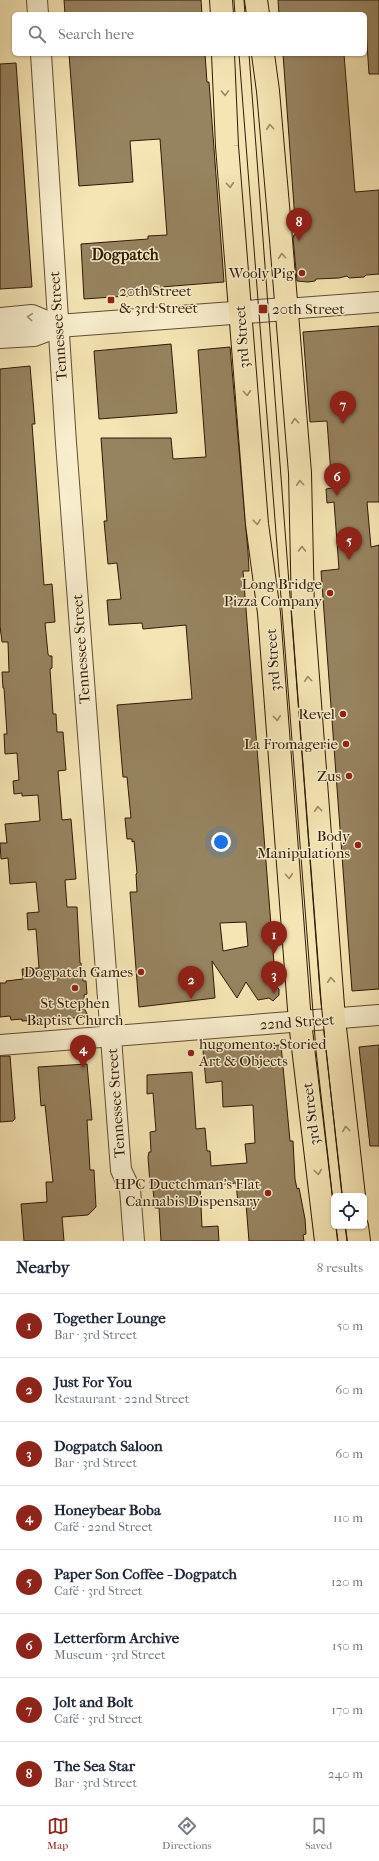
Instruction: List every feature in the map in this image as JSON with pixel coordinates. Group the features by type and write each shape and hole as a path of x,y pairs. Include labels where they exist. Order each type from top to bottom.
{"main road":[{"path":"221,0 222,12"},
{"path":"256,0 258,12"},
{"name":"3rd Street","path":"223,56 227,146 257,524 269,613 300,1022 326,1241"},
{"path":"263,56 268,90 302,506 303,612 334,1019 354,1193"},
{"path":"357,1229 359,1241"}],"street":[{"path":"37,0 38,12"},
{"name":"Tennessee Street","path":"41,56 58,326 121,1170 130,1189 134,1241"},
{"path":"0,337 34,335 58,326 379,302"},
{"path":"0,318 32,316 58,326"},
{"name":"22nd Street","path":"0,1045 379,1015"}],"building":[{"path":"64,0 201,0 202,12 65,12"},
{"path":"278,0 379,0 379,74 369,74 367,12 279,12"},
{"path":"69,56 205,56 207,82 209,82 224,282 161,287 162,292 156,292 156,294 84,299 81,244 148,239 148,236 167,235 160,139 130,141 133,182 79,186"},
{"path":"283,56 344,56 355,192 379,190 379,274 366,275 364,277 349,278 347,276 339,278 316,279 315,281 308,282 297,281 293,238 296,234"},
{"path":"16,63 32,287 0,289 0,64"},
{"path":"379,326 379,502 367,502 371,547 379,545 379,989 352,991 321,571 339,569 334,502 327,503 326,489 332,488 327,421 310,422 303,332"},
{"path":"171,344 177,413 99,419 94,351"},
{"path":"230,347 248,552 249,571 243,571 274,963 279,966 275,972 276,987 279,989 279,995 273,1001 269,998 258,1000 246,982 237,998 212,961 215,998 139,1007 130,892 137,892 137,873 134,841 132,842 132,839 127,839 125,818 131,818 127,777 123,777 117,705 192,699 186,625 143,629 142,623 109,625 107,600 121,599 117,563 108,564 104,521 107,521 101,438 171,438 173,459 206,457 198,350","holes":["246,922 248,946 223,951 220,923"]},
{"path":"30,366 35,424 32,424 44,585 52,584 55,622 45,623 48,654 49,656 52,656 52,668 50,669 53,714 56,714 57,732 63,732 66,770 58,771 62,820 71,819 76,879 65,880 67,907 77,907 80,963 83,981 86,981 87,994 84,995 85,1010 89,1017 22,1021 22,1019 11,1020 10,1016 0,1017 0,983 23,979 22,969 39,968 36,929 28,930 27,913 39,912 36,882 10,884 8,858 1,859 0,843 7,843 5,824 40,821 38,795 22,796 22,793 14,794 13,781 19,780 17,753 5,754 4,734 7,734 2,672 9,672 8,642 2,642 0,626 0,369"},
{"path":"281,1045 290,1141 293,1141 295,1179 297,1189 299,1188 305,1219 306,1234 303,1235 304,1241 249,1241 246,1204 238,1204 236,1183 200,1186 202,1227 218,1226 219,1241 161,1241 159,1208 155,1208 153,1190 150,1184 148,1157 149,1152 151,1152 150,1132 156,1131 153,1093 147,1094 147,1075 192,1072 196,1129 205,1128 207,1151 210,1151 211,1166 247,1163 245,1144 255,1143 253,1105 223,1107 222,1081 206,1083 203,1050"},
{"path":"379,1045 379,1146 370,1146 359,1047"},
{"path":"0,1056 10,1056 15,1119 13,1121 0,1122"},
{"path":"87,1064 92,1120 87,1120 90,1170 94,1170 96,1207 88,1215 62,1217 64,1241 24,1241 21,1204 47,1202 46,1182 53,1182 45,1105 41,1106 38,1067"}],"tram line":[{"path":"234,0 235,12"},
{"path":"244,0 245,12"},
{"path":"239,56 316,1051 332,1193"},
{"path":"249,56 320,993 342,1193"},
{"path":"336,1229 338,1241"},
{"path":"345,1229 347,1241"}],"place":[{"name":"The Sea Star","path":"299,241"},
{"name":"Wooly Pig","path":"302,273"},
{"name":"20th Street & 3rd Street","path":"111,300"},
{"name":"20th Street","path":"263,309"},
{"name":"Jolt and Bolt","path":"343,424"},
{"name":"Letterform Archive","path":"337,496"},
{"name":"Paper Son Coffee - Dogpatch","path":"349,560"},
{"name":"Long Bridge Pizza Company","path":"330,593"},
{"name":"Revel","path":"343,714"},
{"name":"La Fromagerie","path":"346,744"},
{"name":"Zus","path":"349,776"},
{"name":"Body Manipulations","path":"358,845"},
{"name":"Together Lounge","path":"274,954"},
{"name":"Dogpatch Games","path":"141,972"},
{"name":"St Stephen Baptist Church","path":"75,988"},
{"name":"Dogpatch Saloon","path":"274,994"},
{"name":"Just For You","path":"191,999"},
{"name":"hugomento: Storied Art & Objects","path":"191,1053"},
{"name":"Honeybear Boba","path":"83,1068"},
{"name":"HPC Ductchman's Flat Cannabis Dispensary","path":"268,1193"}],"district":[{"name":"Dogpatch","path":"125,254"}]}
